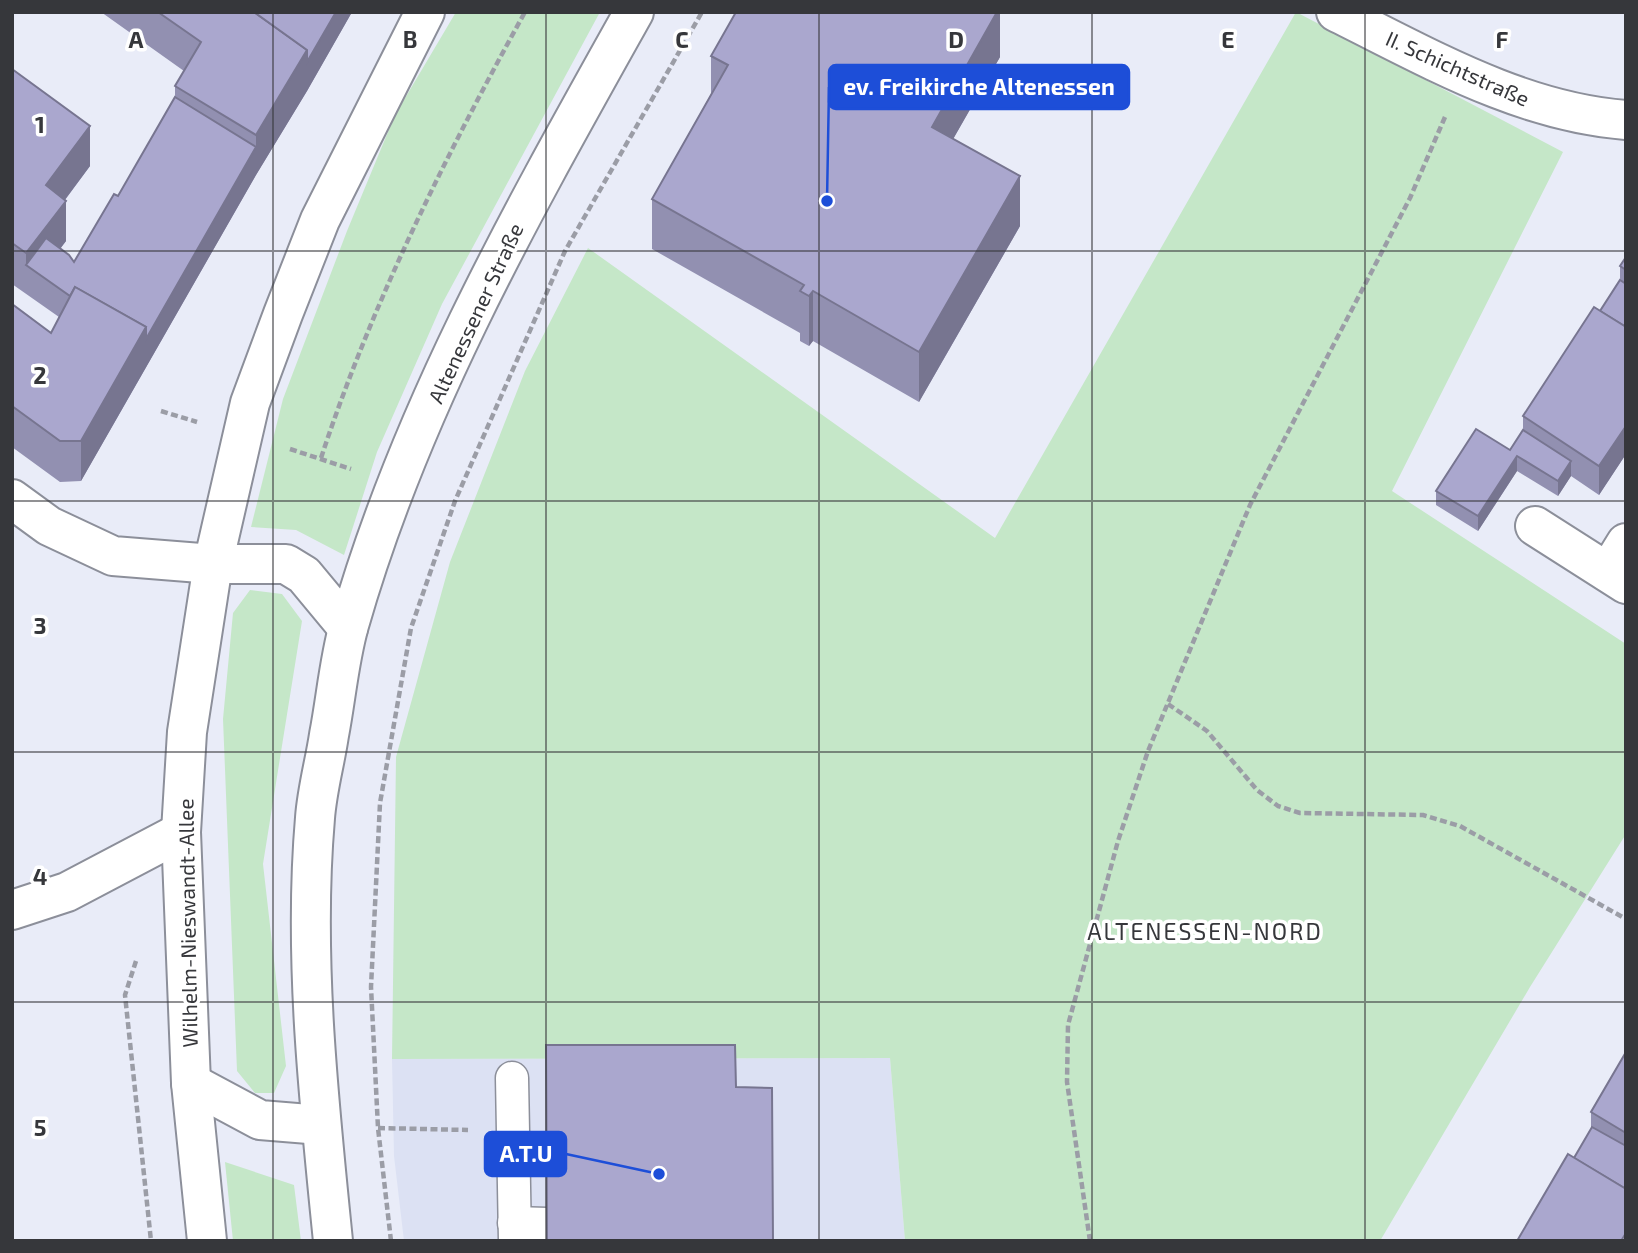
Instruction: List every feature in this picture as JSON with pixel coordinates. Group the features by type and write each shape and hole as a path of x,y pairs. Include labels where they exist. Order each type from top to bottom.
{"main road":[{"path":"213,564 242,435 255,391 320,220 425,12"},
{"name":"Altenessener Straße","path":"348,628 398,485 452,356 519,218 634,12"},
{"name":"II. Schichtstraße","path":"1336,12 1463,74 1530,102 1593,117 1626,120"},
{"path":"12,499 49,526 113,555 213,564 286,564 304,575 348,628 315,817 312,951 321,1125 333,1241"},
{"path":"1535,526 1620,566"},
{"name":"Wilhelm-Nieswandt-Allee","path":"207,1241 191,1083 181,832 187,732 213,564"},
{"path":"12,910 67,892 181,832"},
{"path":"191,1083 260,1120 321,1125"}],"lane":[{"path":"512,1078 514,1232 547,1224"}],"path":[{"path":"321,458 341,397 401,255 487,80 525,12"},
{"path":"391,1241 378,1128 371,987 380,803 411,628 455,500 565,251 702,12"},
{"path":"1090,1241 1067,1082 1068,1025 1118,841 1148,751 1260,484 1409,198 1463,74"},
{"path":"161,411 321,458 398,485 455,500"},
{"path":"1168,704 1207,731 1257,790 1278,806 1300,813 1423,816 1460,826 1626,919"},
{"path":"125,995 151,1241"},
{"path":"378,1128 437,1130"}],"shaded area":[{"path":"890,1058 905,1241 404,1241 394,1156 392,1059"}],"green space":[{"path":"456,12 600,12 442,304 377,452 344,555 296,530 251,527 283,399 347,231 395,115"},
{"path":"1296,12 1563,152 1392,491 1626,644 1626,834 1530,987 1380,1241 905,1241 890,1058 392,1059 396,757 450,562 525,371 588,248 995,538"},
{"path":"250,590 282,594 302,621 263,864 286,1066 274,1093 255,1093 237,1071 223,719 233,613"},
{"path":"225,1162 294,1185 301,1241 233,1241"}],"building":[{"path":"158,12 254,12 307,50 256,135 175,86 201,42"},
{"path":"254,12 336,12 307,62 307,50"},
{"path":"736,12 997,12 932,127 1020,176 919,352 813,291 809,296 800,291 804,285 652,199 728,65 711,56"},
{"path":"12,69 90,126 46,185 66,201 26,253 12,243"},
{"path":"175,97 256,147 146,339 146,327 75,287 70,296 26,265 46,238 74,262 114,194 118,196"},
{"path":"1626,257 1626,270 1620,266"},
{"path":"1620,280 1626,284 1626,327 1600,311"},
{"path":"75,287 146,327 81,441 60,441 12,406 12,304 51,333"},
{"path":"1594,307 1626,327 1626,426 1599,466 1523,416"},
{"path":"1476,429 1510,450 1523,430 1571,461 1558,481 1517,456 1478,516 1436,491"},
{"path":"546,1045 735,1045 736,1087 772,1088 773,1241 547,1241"},
{"path":"1626,1052 1626,1133 1591,1112"},
{"path":"1592,1127 1626,1146 1626,1189 1574,1158"},
{"path":"1568,1154 1626,1189 1626,1233 1621,1241 1517,1241"}],"place":[{"name":"ev. Freikirche Altenessen","path":"827,201"},
{"name":"A.T.U","path":"659,1174"}],"district":[{"name":"ALTENESSEN-NORD","path":"1205,931"}]}
